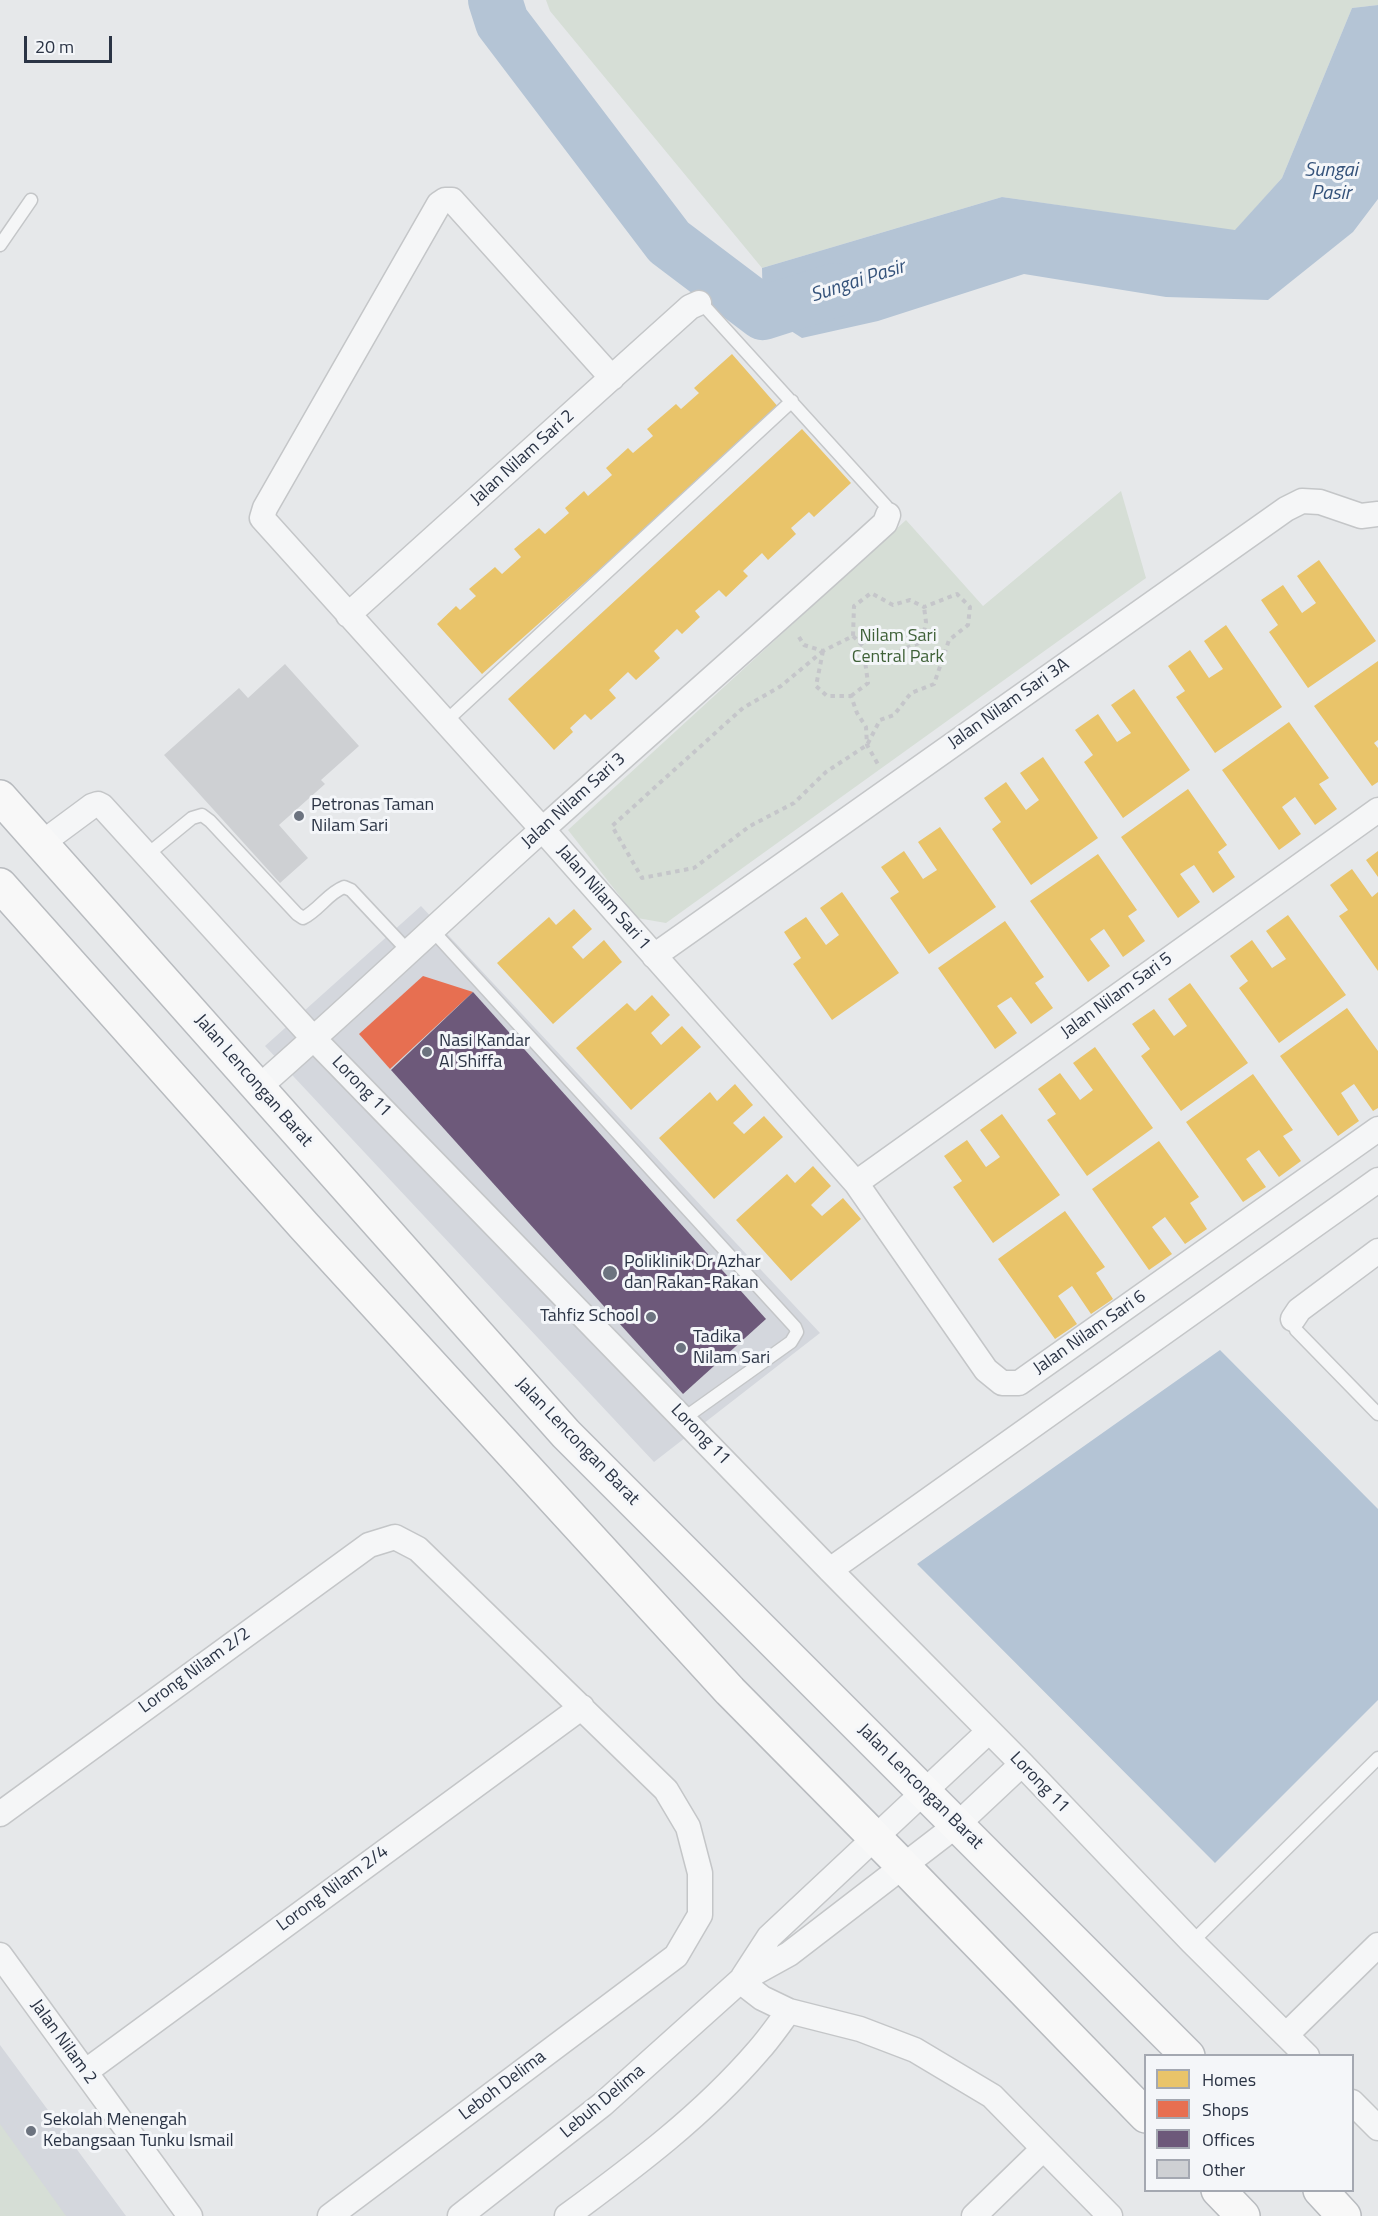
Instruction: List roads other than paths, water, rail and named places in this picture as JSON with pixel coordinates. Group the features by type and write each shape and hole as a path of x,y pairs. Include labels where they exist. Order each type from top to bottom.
{"highway":[{"name":"Jalan Lencongan Barat","path":"0,797 566,1434 1187,2054"},
{"path":"0,885 313,1236 730,1691 1144,2114"},
{"path":"1220,2192 1243,2216"},
{"path":"1322,2192 1344,2216"}],"street":[{"name":"Jalan Nilam Sari 1","path":"612,378 452,200 442,201 265,508 262,518 856,1183"},
{"name":"Jalan Nilam Sari 2","path":"348,615 690,307 699,303"},
{"name":"Jalan Nilam Sari 3A","path":"654,956 1286,508 1302,501 1320,502 1360,516 1378,514"},
{"name":"Jalan Nilam Sari 3","path":"260,1087 410,953 542,829 885,523 888,515"},
{"name":"Lorong 11","path":"42,843 92,806 98,804 102,806 314,1039 830,1570 1022,1764 1192,1942 1305,2054"},
{"name":"Jalan Nilam Sari 5","path":"856,1183 1378,810"},
{"name":"Jalan Nilam Sari 6","path":"856,1183 986,1370 1002,1383 1019,1383 1378,1129"},
{"path":"830,1570 1378,1180"},
{"path":"1293,1319 1299,1310 1378,1251"},
{"name":"Lorong Nilam 2/2","path":"0,1814 369,1545 394,1537 418,1549 582,1707"},
{"name":"Leboh Delima","path":"330,2216 676,1956 700,1915 700,1872 688,1827 666,1790 582,1707"},
{"name":"Lorong Nilam 2/4","path":"85,2072 582,1707"},
{"name":"Lebuh Delima","path":"740,1981 769,1937 989,1731"},
{"name":"Lebuh Delima","path":"460,2216 603,2104 740,1981 789,1954 958,1824 1022,1764"},
{"path":"1286,2035 1378,1945"},
{"name":"Jalan Nilam 2","path":"0,1955 190,2216"},
{"path":"740,1981 762,1998 789,2011 860,2030 915,2050 992,2096 1110,2216"},
{"path":"567,2216 641,2161 701,2110 758,2051 789,2011"},
{"path":"1354,2103 1378,2128"},
{"path":"974,2216 1043,2149"}],"lane":[{"path":"0,245 31,200"},
{"path":"699,303 792,401 886,506 888,515"},
{"path":"445,722 792,401"},
{"path":"148,854 192,818 202,815 210,820 303,918 337,890 344,887 351,890 410,953"},
{"path":"433,931 795,1327 797,1332 792,1342 683,1419"},
{"path":"1293,1319 1296,1330 1378,1414"},
{"path":"1192,1942 1378,1758"}],"water":[{"name":"Sungai Pasir","path":"1378,5 1378,199 1353,232 1268,300 1166,297 1024,274 878,321 802,338 763,313 762,268 1002,197 1235,230 1282,178 1352,8"},
{"path":"1220,1350 1378,1509 1378,1700 1215,1863 917,1564"}],"waterway":[{"name":"Sungai Pasir","path":"495,0 502,22 669,242 763,313 835,290"}],"place":[{"name":"Petronas Taman Nilam Sari","path":"299,816"},
{"name":"Nasi Kandar Al Shiffa","path":"427,1052"},
{"name":"Poliklinik Dr Azhar dan Rakan-Rakan","path":"610,1273"},
{"name":"Tahfiz School","path":"651,1317"},
{"name":"Tadika Nilam Sari","path":"681,1348"},
{"name":"Sekolah Menengah Kebangsaan Tunku Ismail","path":"31,2131"}],"park label":[{"name":"Nilam Sari Central Park","path":"898,647"}]}
